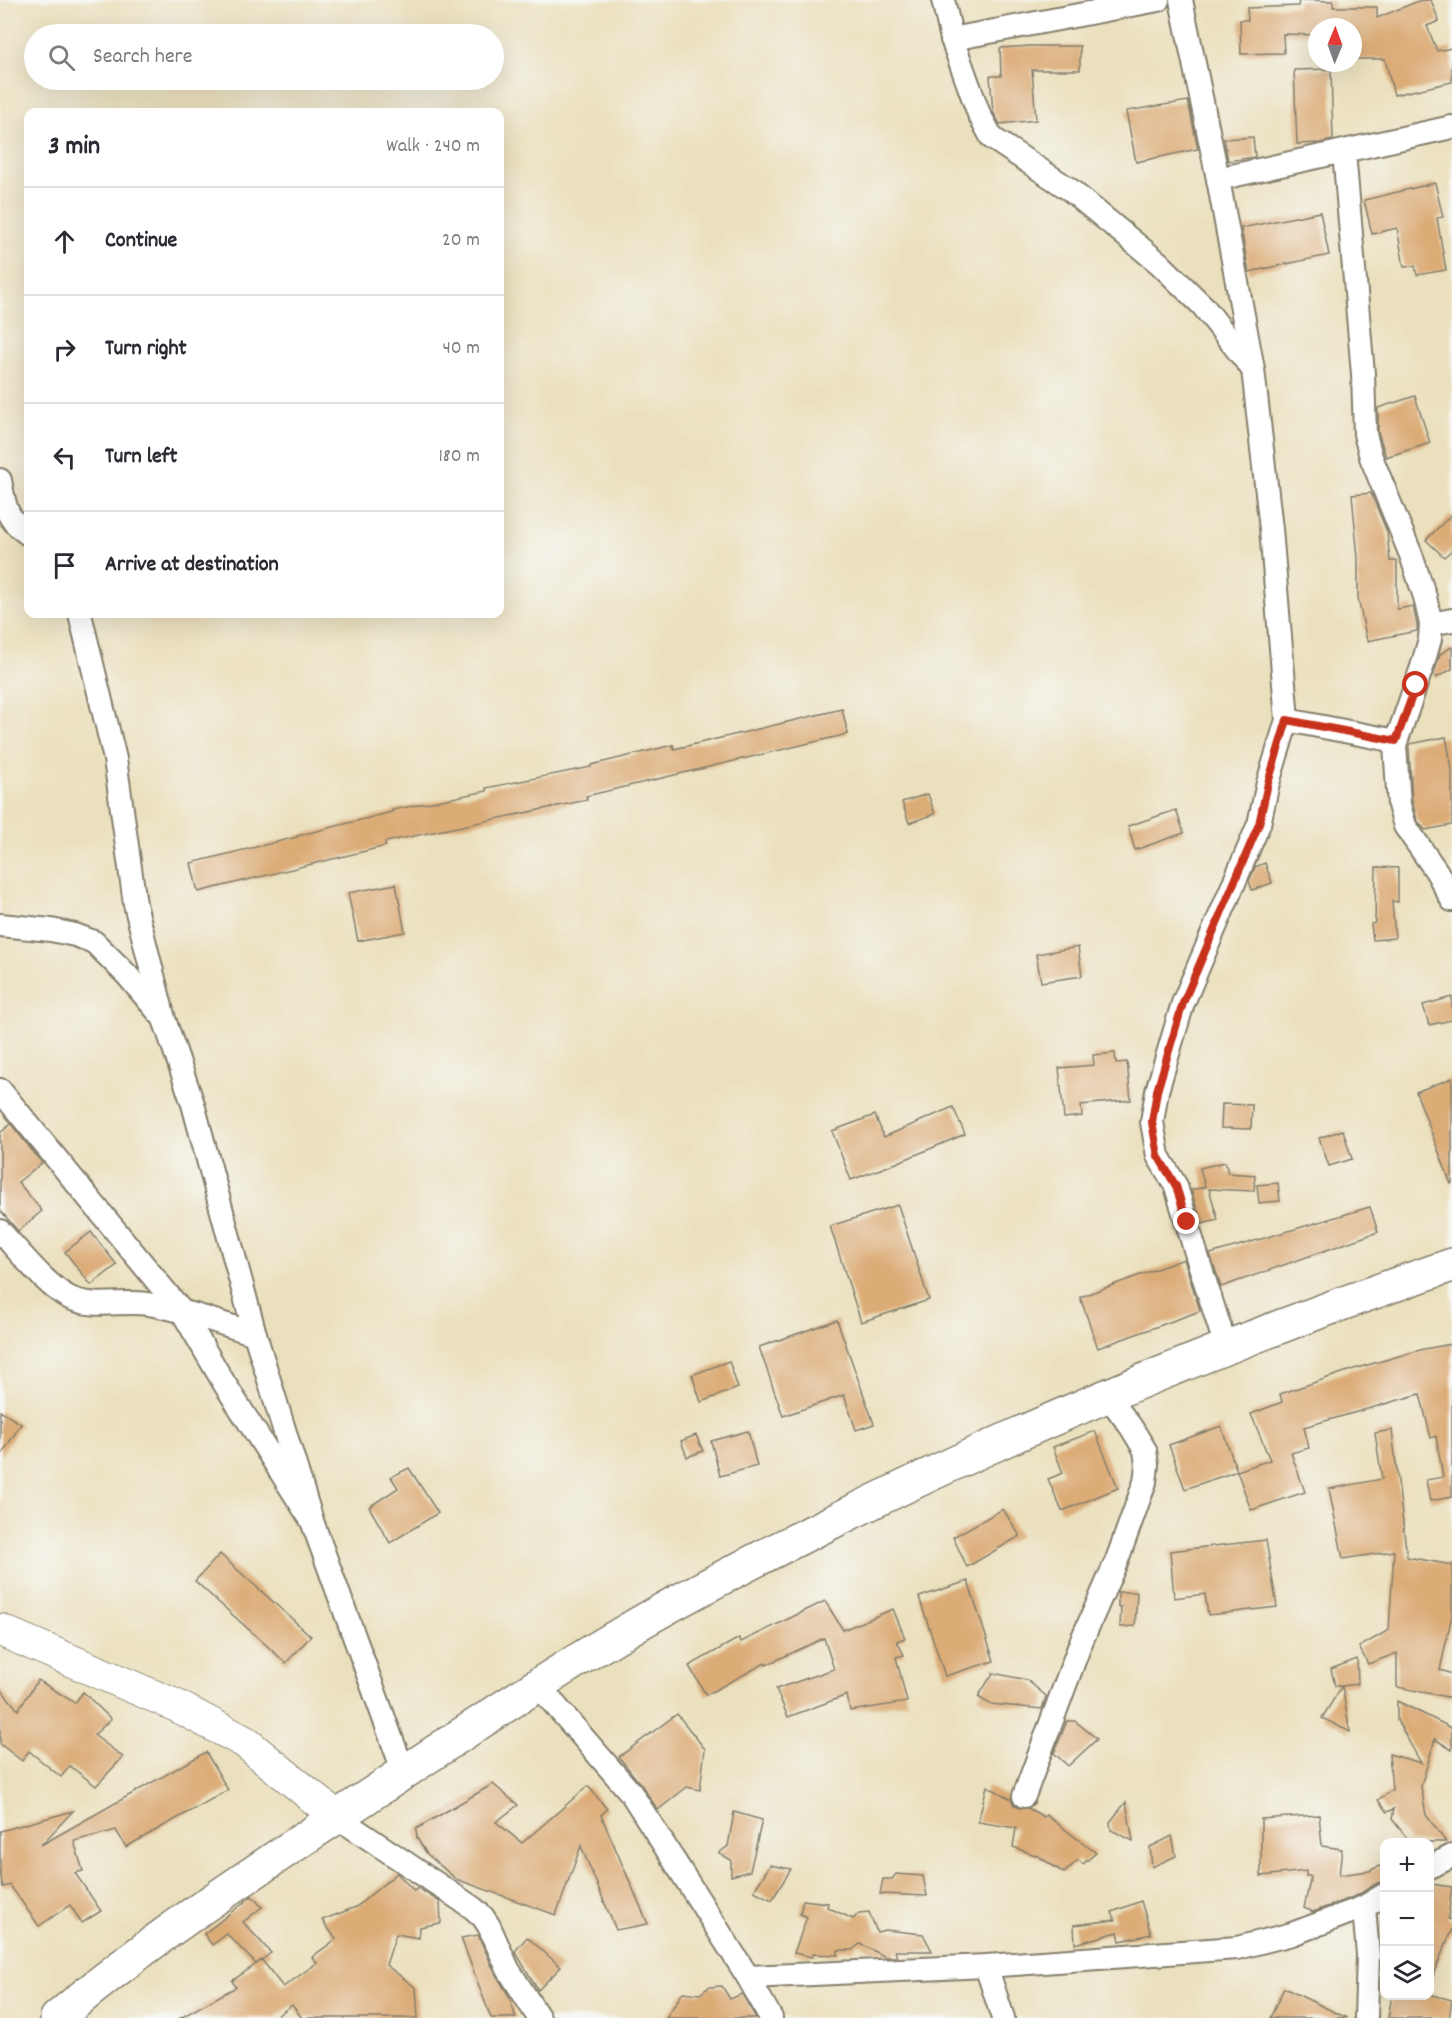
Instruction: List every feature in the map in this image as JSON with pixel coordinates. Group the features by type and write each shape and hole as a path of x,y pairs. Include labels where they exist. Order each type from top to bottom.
{"highway":[{"path":"57,2018 156,1940 537,1684 630,1629 751,1563 984,1449 1108,1396 1226,1347 1452,1265"}],"street":[{"path":"943,0 952,39 978,114 992,138 1069,189 1159,263 1203,306 1252,369"},
{"path":"952,39 1158,0"},
{"path":"1181,0 1218,179 1252,369 1271,529 1287,720 1268,783 1259,824 1183,1003 1157,1091 1152,1122 1158,1156 1176,1186 1226,1347"},
{"path":"1218,179 1452,127"},
{"path":"1344,152 1363,374 1365,434 1371,457 1411,555 1425,597 1441,622 1430,639 1396,741 1401,815 1405,826 1437,872 1452,900"},
{"path":"0,480 5,506 12,521 24,531"},
{"path":"82,618 115,759 135,904 164,1019 193,1104 255,1334 312,1521 404,1773"},
{"path":"1287,720 1396,741"},
{"path":"0,925 51,930 94,942 128,975 164,1019"},
{"path":"0,1090 183,1313 224,1383 312,1521"},
{"path":"0,1231 49,1282 70,1298 89,1303 145,1304 255,1334"},
{"path":"1024,1796 1081,1642 1117,1560 1145,1482 1147,1465 1145,1450 1108,1396"},
{"path":"0,1630 177,1706 245,1742 337,1817 483,1917 508,1969 539,2018"},
{"path":"537,1684 631,1794 748,1977 771,2018"},
{"path":"1434,1865 1452,1856"},
{"path":"748,1977 986,1966 1237,1948 1293,1934 1364,1907 1380,1897"},
{"path":"1364,1907 1368,1955 1366,2018"},
{"path":"986,1966 1003,2018"}],"building":[{"path":"1299,0 1333,1 1333,7 1377,7 1377,18 1421,0 1431,0 1439,21 1427,26 1437,51 1452,48 1452,82 1394,95 1385,59 1362,59 1362,18 1308,18 1308,35 1283,34 1284,53 1241,54 1240,20 1248,20 1247,8 1298,6"},
{"path":"1080,46 1080,70 1032,70 1036,120 1000,124 993,112 990,76 1001,76 1000,48"},
{"path":"1294,70 1331,72 1333,140 1297,144"},
{"path":"1188,101 1198,149 1136,162 1126,111"},
{"path":"1253,137 1255,157 1228,161 1224,139"},
{"path":"1435,183 1443,217 1437,218 1446,270 1417,275 1415,266 1404,267 1397,228 1372,234 1364,200"},
{"path":"1320,212 1329,255 1249,272 1241,228"},
{"path":"1415,396 1430,443 1386,457 1378,432 1378,408"},
{"path":"1371,493 1387,532 1390,561 1397,561 1397,609 1413,606 1417,631 1367,641 1358,598 1358,558 1352,495"},
{"path":"1452,514 1452,550 1444,557 1426,540"},
{"path":"1452,647 1452,669 1436,678 1434,674 1440,654"},
{"path":"842,709 848,734 586,796 587,800 385,842 386,846 198,892 191,863 392,812 392,810 487,791 486,788 591,767 591,765 673,745 674,749"},
{"path":"1446,737 1452,769 1452,825 1425,830 1417,820 1412,801 1409,747 1410,744"},
{"path":"928,794 935,814 909,823 902,802"},
{"path":"1176,810 1184,833 1135,850 1128,826"},
{"path":"1265,863 1272,883 1252,890 1249,881 1255,867"},
{"path":"1376,867 1398,868 1398,902 1392,901 1395,938 1373,940 1371,924 1375,923"},
{"path":"396,884 405,932 358,941 348,893"},
{"path":"1078,947 1082,976 1041,982 1036,954"},
{"path":"1452,997 1452,1020 1429,1025 1423,1005"},
{"path":"1115,1053 1116,1063 1127,1062 1131,1100 1081,1105 1082,1116 1064,1118 1059,1068 1094,1065 1093,1055"},
{"path":"1452,1078 1452,1183 1451,1184 1416,1092"},
{"path":"1222,1104 1252,1105 1251,1129 1221,1128"},
{"path":"953,1107 965,1134 851,1180 832,1131 875,1115 884,1137"},
{"path":"11,1124 42,1163 18,1182 42,1211 18,1231 0,1210 0,1133"},
{"path":"1343,1130 1352,1159 1329,1166 1319,1138"},
{"path":"1225,1162 1228,1173 1255,1175 1254,1191 1209,1189 1218,1220 1202,1224 1191,1190 1205,1187 1200,1168"},
{"path":"1278,1183 1280,1201 1259,1203 1257,1185"},
{"path":"898,1205 929,1300 861,1322 830,1226"},
{"path":"1370,1207 1378,1232 1221,1287 1210,1254"},
{"path":"91,1232 117,1265 91,1285 65,1252"},
{"path":"1184,1259 1200,1311 1098,1348 1080,1297"},
{"path":"837,1320 874,1424 856,1430 844,1395 783,1416 759,1347"},
{"path":"1452,1344 1452,1497 1430,1501 1426,1480 1443,1477 1436,1436 1431,1438 1420,1394 1304,1427 1309,1448 1291,1453 1305,1492 1251,1510 1237,1471 1270,1460 1251,1414 1282,1402 1280,1394 1357,1368 1424,1349"},
{"path":"729,1361 738,1388 701,1402 692,1375"},
{"path":"0,1411 21,1424 0,1457"},
{"path":"1221,1426 1237,1471 1185,1489 1169,1445"},
{"path":"1392,1430 1407,1557 1452,1565 1452,1615 1440,1670 1452,1674 1452,1698 1397,1687 1397,1653 1368,1664 1359,1647 1389,1630 1394,1551 1343,1559 1329,1489 1382,1479 1375,1433"},
{"path":"748,1431 757,1466 720,1476 711,1441"},
{"path":"1095,1431 1118,1488 1062,1511 1048,1479 1063,1473 1053,1447"},
{"path":"696,1435 703,1451 687,1457 681,1441"},
{"path":"409,1468 438,1513 390,1543 369,1507 398,1488 391,1477"},
{"path":"1003,1509 1020,1536 967,1567 953,1537"},
{"path":"1266,1540 1277,1607 1208,1615 1205,1594 1174,1598 1170,1551"},
{"path":"220,1554 311,1636 286,1663 195,1581"},
{"path":"968,1581 994,1661 945,1676 919,1597"},
{"path":"1118,1592 1137,1592 1135,1626 1120,1627 1121,1607 1118,1607"},
{"path":"825,1601 843,1630 893,1609 905,1638 897,1641 904,1655 896,1657 907,1702 850,1711 847,1695 788,1717 776,1689 834,1669 824,1638 766,1665 765,1663 706,1695 689,1666 739,1638 741,1642"},
{"path":"1357,1659 1358,1684 1335,1686 1331,1669"},
{"path":"993,1673 1027,1680 1046,1696 1042,1709 990,1704 978,1697"},
{"path":"38,1680 75,1703 83,1692 111,1719 94,1735 123,1757 96,1786 70,1766 61,1777 29,1751 22,1761 0,1744 0,1688 18,1710"},
{"path":"1342,1686 1350,1732 1322,1718"},
{"path":"1397,1701 1452,1728 1452,1750 1435,1739 1421,1786 1426,1815 1446,1842 1434,1842 1434,1838 1407,1838 1392,1819 1394,1809 1387,1812 1378,1800 1392,1790 1389,1754 1421,1763 1397,1720"},
{"path":"677,1714 705,1749 700,1790 687,1787 658,1810 619,1757"},
{"path":"1067,1721 1075,1721 1097,1739 1068,1766 1054,1753"},
{"path":"206,1752 228,1790 126,1847 116,1830 74,1841 83,1871 75,1873 101,1911 82,1923 70,1905 39,1926 10,1885 3,1887 0,1874 0,1831 73,1811 41,1845"},
{"path":"493,1784 518,1805 496,1822 522,1843 588,1786 607,1809 601,1815 648,1924 616,1930 581,1846 556,1915 456,1879 427,1854 417,1838 416,1829"},
{"path":"987,1786 1011,1799 1019,1808 1028,1808 1044,1817 1046,1815 1096,1853 1083,1864 1078,1860 1064,1873 1038,1856 1013,1847 1016,1828 978,1822"},
{"path":"1126,1802 1133,1841 1111,1830 1110,1822"},
{"path":"734,1812 762,1820 750,1871 731,1876 731,1860 719,1853 728,1846"},
{"path":"1319,1815 1322,1846 1342,1849 1339,1875 1369,1871 1380,1866 1380,1883 1358,1895 1313,1912 1304,1908 1311,1876 1306,1876 1306,1871 1261,1876 1261,1819"},
{"path":"1172,1836 1176,1856 1152,1867 1150,1847"},
{"path":"770,1865 791,1869 772,1900 754,1891"},
{"path":"397,1873 414,1891 418,1888 440,1902 441,1923 420,1927 419,1938 396,1934 386,1965 416,1988 418,2018 302,2018 292,2005 274,2018 180,2018 236,1987 232,1981 262,1960 283,1987 317,1963 312,1957 336,1939 322,1920 356,1907"},
{"path":"896,1874 923,1876 927,1896 880,1894 883,1879 892,1879"},
{"path":"1434,1885 1452,1887 1448,1919 1452,1920 1452,1929 1434,1972"},
{"path":"252,1896 262,1907 243,1922 271,1953 256,1964 227,1934 212,1945 204,1934"},
{"path":"803,1900 828,1903 827,1907 853,1919 859,1913 869,1912 877,1932 885,1930 923,1934 932,1951 895,1951 897,1957 886,1957 860,1944 852,1950 838,1950 838,1955 812,1954 812,1957 794,1953 807,1917 800,1914"},
{"path":"1141,1901 1151,1934 1120,1941 1118,1932 1075,1944 1074,1925 1115,1920 1112,1912"},
{"path":"478,1935 496,1975 509,1996 516,2018 491,2018 461,1938"},
{"path":"527,1937 561,1967 538,1990 515,1951"},
{"path":"722,1986 730,1999 742,1994 756,2018 666,2018 683,1992 700,1994 709,1987"},
{"path":"1284,1988 1347,2018 1270,2018"},
{"path":"1434,1995 1452,2000 1449,2018 1388,2018 1391,2000 1434,2000"}],"route":[{"path":"1187,1222 1176,1186 1158,1156 1152,1122 1157,1091 1183,1003 1259,824 1268,783 1287,720 1396,741 1416,685"}]}
